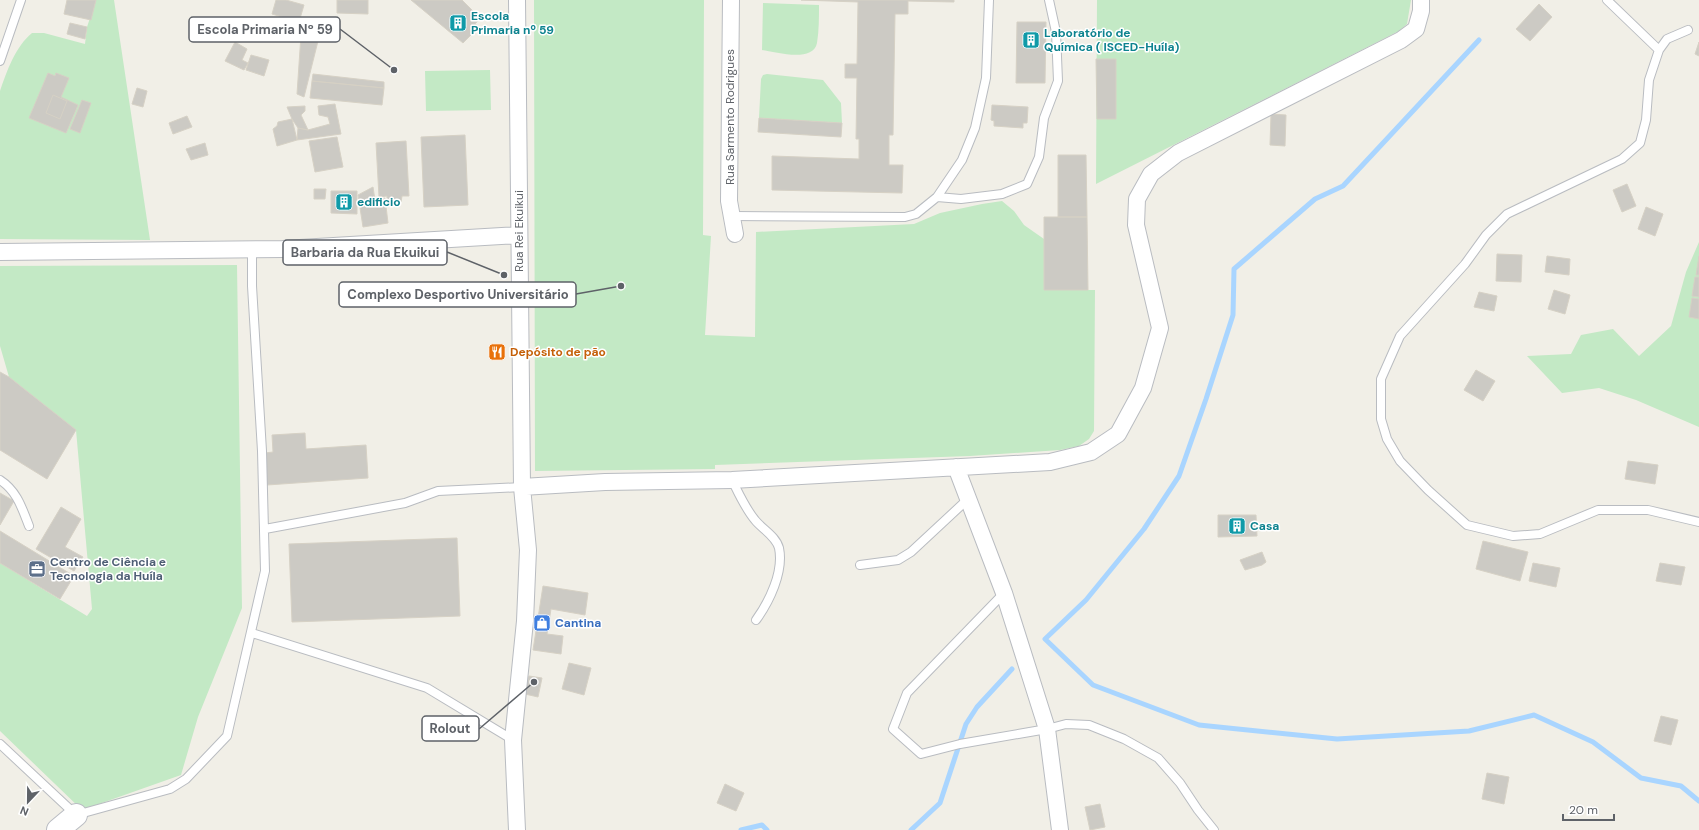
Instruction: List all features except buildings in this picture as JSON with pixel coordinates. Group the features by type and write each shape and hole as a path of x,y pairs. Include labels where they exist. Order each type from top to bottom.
{"street":[{"name":"Rua Rei Ekuikui","path":"517,0 522,487 528,550 525,621 513,740 517,830"},
{"name":"Rua Sarmento Rodrigues","path":"731,0 729,202 735,234"},
{"path":"522,487 605,482 732,480 1050,462 1091,452 1118,434 1143,388 1160,328 1136,225 1138,199 1151,174 1178,153 1402,40 1416,29 1421,11 1421,0"},
{"path":"0,252 162,251 252,248 283,249 519,235"},
{"path":"956,467 1004,593 1047,729 1060,830"},
{"path":"58,830 76,815"}],"lane":[{"path":"732,216 906,217 916,214 937,197 962,160 975,128 986,78 989,0"},
{"path":"937,197 961,199 1002,194 1027,184 1039,157 1044,118 1058,81 1056,32 1049,0"},
{"path":"1607,0 1659,50"},
{"path":"0,61 19,1"},
{"path":"1688,30 1667,39 1659,50 1650,80 1646,120 1640,143 1622,159 1507,214 1486,235 1465,264 1400,336 1381,379 1381,419 1387,439 1400,460 1428,490 1467,525 1513,536 1540,534 1598,510 1648,510 1699,522"},
{"path":"0,744 76,815 170,789 186,779 226,736 252,633 265,571 265,529 252,286 252,248"},
{"path":"0,480 7,484 18,498 28,526"},
{"path":"732,480 743,503 755,521 776,541 779,548 777,579 773,593 756,620"},
{"path":"265,529 405,503 438,491 522,487"},
{"path":"860,565 898,560 911,552 968,499"},
{"path":"1004,593 907,693 893,729 920,754 960,744 1047,729 1066,724 1089,725 1124,739 1158,758 1180,782 1198,810 1214,830"},
{"path":"252,633 427,688 513,740"}],"green space":[{"path":"96,0 114,0 150,240 0,239 0,91 9,68 16,52 32,33 44,33 85,44 87,27"},
{"path":"534,0 704,0 703,235 711,236 705,335 755,337 756,232 914,224 940,213 1002,201 1014,211 1024,225 1044,239 1045,290 1095,290 1094,431 1089,439 1079,446 1060,450 970,456 715,465 715,469 535,471"},
{"path":"1097,0 1411,0 1407,24 1399,31 1096,184"},
{"path":"763,3 819,5 818,38 814,49 809,53 802,55 784,54 762,50"},
{"path":"490,70 491,110 426,111 425,71"},
{"path":"767,74 823,80 841,103 842,123 759,118 761,79 763,75"},
{"path":"1699,242 1699,427 1636,400 1599,388 1562,393 1527,356 1571,354 1581,335 1613,329 1639,356 1671,326 1686,272"},
{"path":"237,265 242,608 198,717 181,775 82,810 0,731 0,563 87,616 92,609 76,430 9,377 0,346 0,266"}],"waterway":[{"path":"1479,40 1343,186 1315,199 1234,269 1233,315 1179,476 1144,529 1086,600 1045,639 1093,685 1199,725 1337,739 1469,731 1534,715 1593,742 1641,778 1681,786 1699,801"},
{"path":"911,830 940,803 966,724 977,707 1012,669"},
{"path":"741,830 762,825 767,830"}],"place":[{"name":"Escola Primaria nº 59","path":"458,23"},
{"name":"Laboratório de Química ( ISCED-Huíla)","path":"1031,40"},
{"name":"Escola Primaria Nº 59","path":"394,70"},
{"name":"edificio","path":"344,202"},
{"name":"Barbaria da Rua Ekuikui","path":"504,275"},
{"name":"Complexo Desportivo Universitário","path":"621,286"},
{"name":"Depósito de pão","path":"497,352"},
{"name":"Casa","path":"1237,526"},
{"name":"Centro de Ciência e Tecnologia da Huíla","path":"37,569"},
{"name":"Cantina","path":"542,623"},
{"name":"Rolout","path":"534,682"}]}
